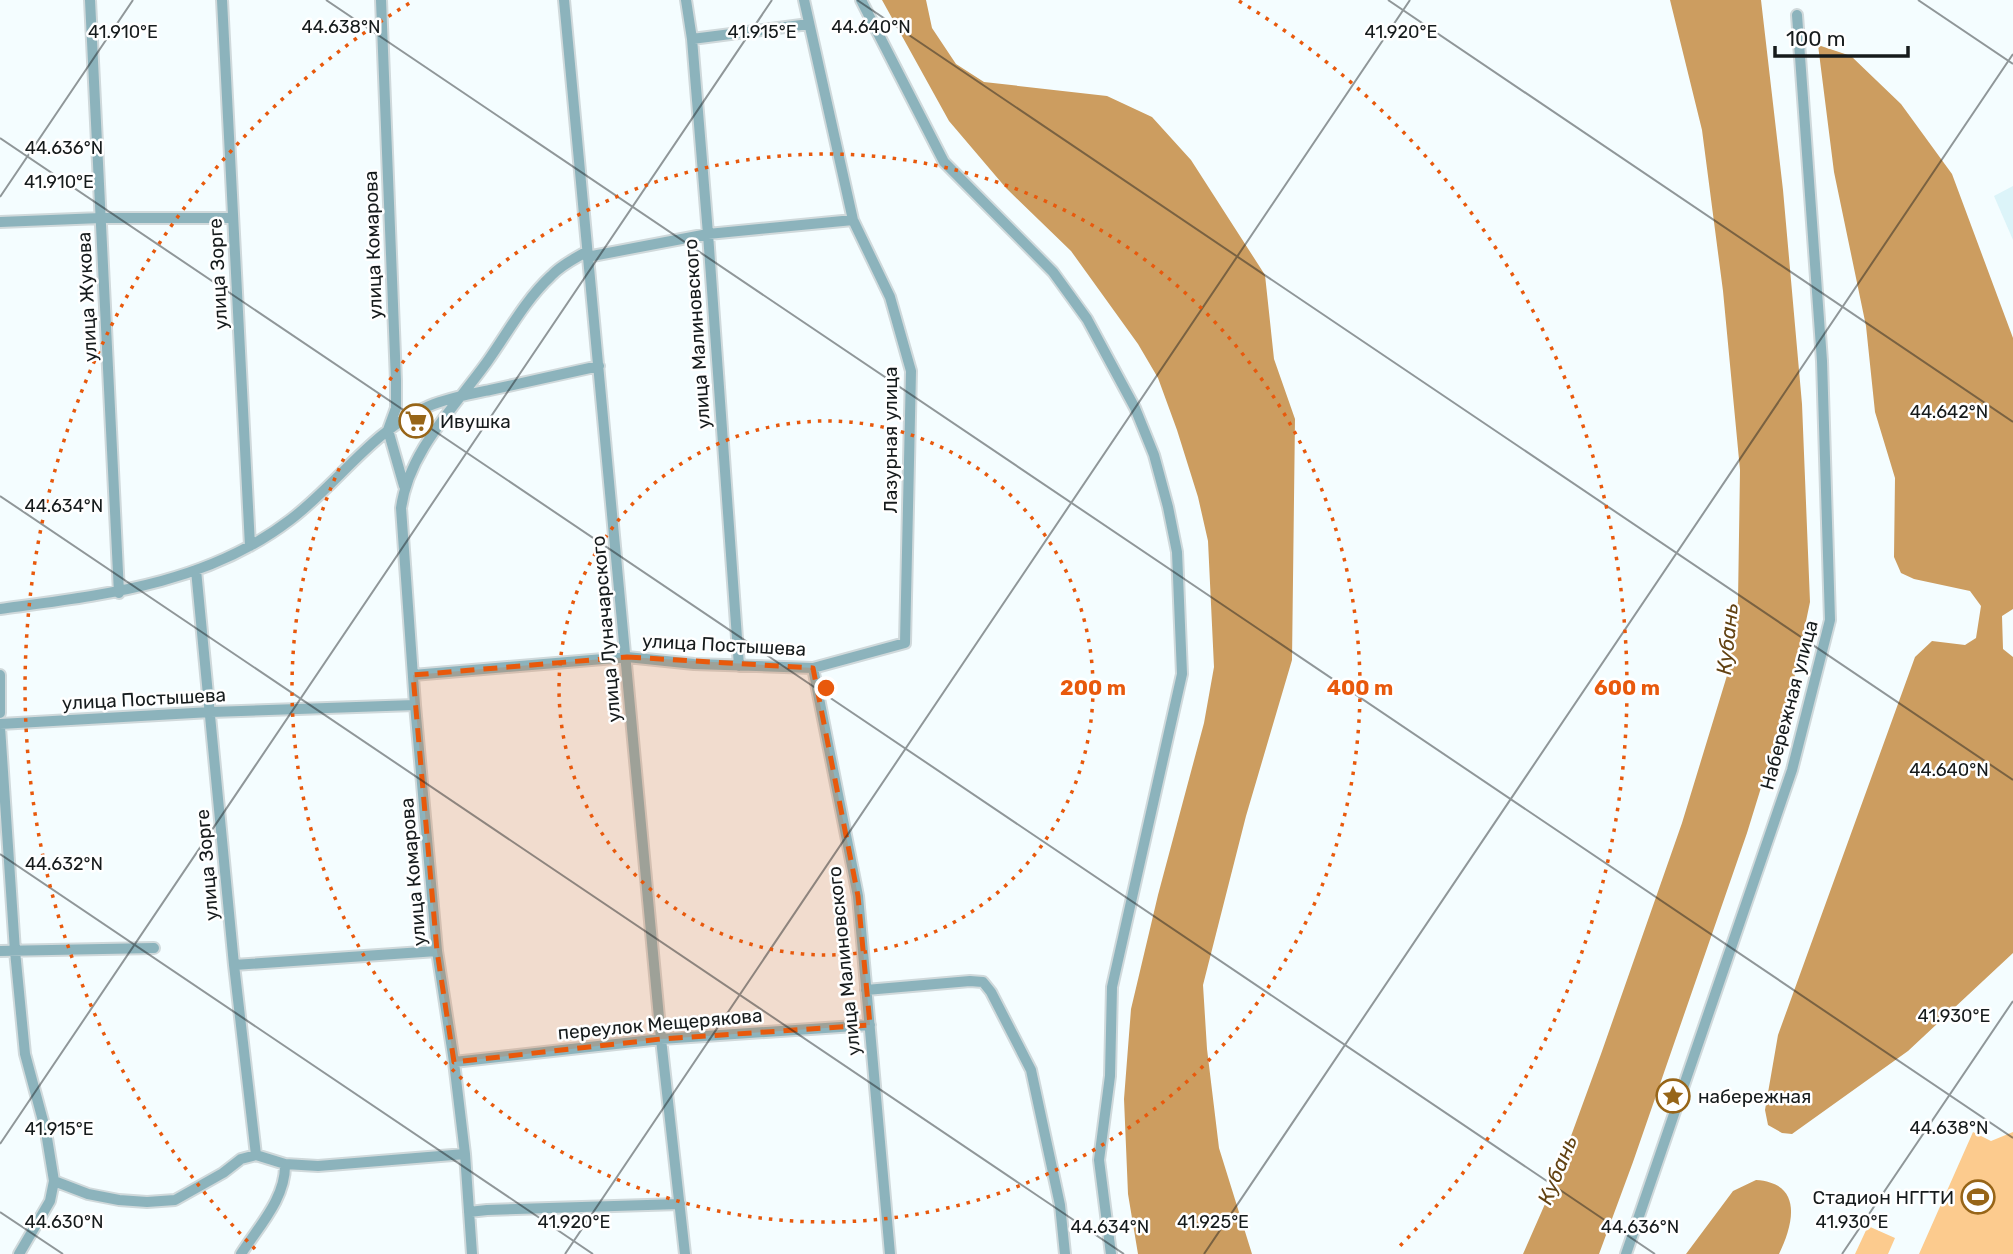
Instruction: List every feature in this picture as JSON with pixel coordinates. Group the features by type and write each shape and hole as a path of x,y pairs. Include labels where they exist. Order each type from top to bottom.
{"street":[{"name":"улица Жукова","path":"90,0 119,593"},
{"name":"улица Зорге","path":"222,0 250,547"},
{"name":"улица Комарова","path":"381,0 396,381 396,408 388,430 404,486"},
{"name":"улица Луначарского","path":"564,0 661,1039 685,1254"},
{"name":"улица Малиновского","path":"686,0 692,39 708,234 739,666"},
{"name":"Лазурная улица","path":"804,0 853,220 890,297 911,371 905,643"},
{"path":"861,0 944,162 1053,272 1087,318 1135,408 1154,455 1168,507 1179,578 1182,674 1112,987 1110,1076 1099,1160 1111,1254"},
{"name":"Набережная улица","path":"1626,1254 1792,770 1830,620 1822,361 1797,15"},
{"path":"692,39 808,24"},
{"path":"0,222 100,218 232,218"},
{"path":"587,254 708,234 853,220"},
{"name":"улица Комарова","path":"472,1254 465,1154 438,951 415,705 401,508 404,486 428,439 463,396 539,288 565,263 587,254"},
{"path":"0,609 119,593 158,584 196,570 250,547 290,521 327,490 357,456 388,430 428,406 599,366"},
{"name":"улица Зорге","path":"196,570 234,965 256,1155"},
{"name":"улица Постышева","path":"413,675 627,657 739,666 813,667 905,643"},
{"name":"улица Малиновского","path":"813,667 858,896 890,1254"},
{"path":"0,675 0,713"},
{"name":"улица Постышева","path":"0,725 211,712 415,705"},
{"path":"0,725 15,951 25,1054 58,1182 19,1254"},
{"path":"0,951 154,948"},
{"path":"234,965 438,951"},
{"path":"866,990 970,981 983,982 991,992 1031,1070 1060,1205 1065,1254"},
{"name":"переулок Мещерякова","path":"454,1062 661,1039 870,1026"},
{"path":"58,1182 88,1194 147,1202 175,1200 241,1160 256,1155 285,1164 318,1166 465,1154"},
{"path":"241,1254 279,1196 286,1178 285,1164"},
{"path":"469,1212 680,1204"}],"highlighted area":[{"path":"627,657 813,668 858,896 870,1025 661,1039 454,1062 437,951 413,675"}],"shaded area":[{"path":"882,0 926,0 932,28 956,64 984,82 1107,96 1152,117 1191,160 1265,275 1274,359 1295,419 1292,660 1246,816 1203,985 1207,1049 1219,1148 1252,1254 1138,1254 1128,1194 1124,1099 1131,1009 1204,723 1214,667 1208,541 1198,497 1158,378 1138,344 1071,251 1006,188 949,121"},
{"path":"1670,0 1761,0 1783,190 1802,404 1810,602 1793,684 1747,833 1599,1254 1523,1254 1552,1188 1682,823 1729,669 1738,601 1740,470 1723,291 1702,130"},
{"path":"1818,45 1851,56 1901,104 1952,174 2013,338 2013,609 2002,616 2003,649 2013,657 2013,953 1908,1051 1792,1134 1782,1133 1768,1125 1765,1110 1778,1035 1915,657 1932,641 1965,645 1976,638 1981,606 1970,591 1914,579 1901,573 1894,557 1895,478 1875,412 1866,326 1834,172"},
{"path":"2013,186 2013,240 1994,196"},
{"name":"Стадион НГГТИ","path":"1973,1132 1991,1141 2013,1132 2013,1254 1919,1254"},
{"path":"1756,1180 1782,1188 1791,1206 1788,1230 1779,1254 1686,1254 1733,1191"},
{"path":"1868,1226 1895,1238 1888,1254 1855,1254"}],"place":[{"name":"Ивушка","path":"416,421"},
{"name":"набережная","path":"1673,1096"},
{"name":"Стадион НГГТИ","path":"1978,1197"}],"water label":[{"name":"Кубань","path":"1727,639"},
{"name":"Кубань","path":"1557,1170"}]}
